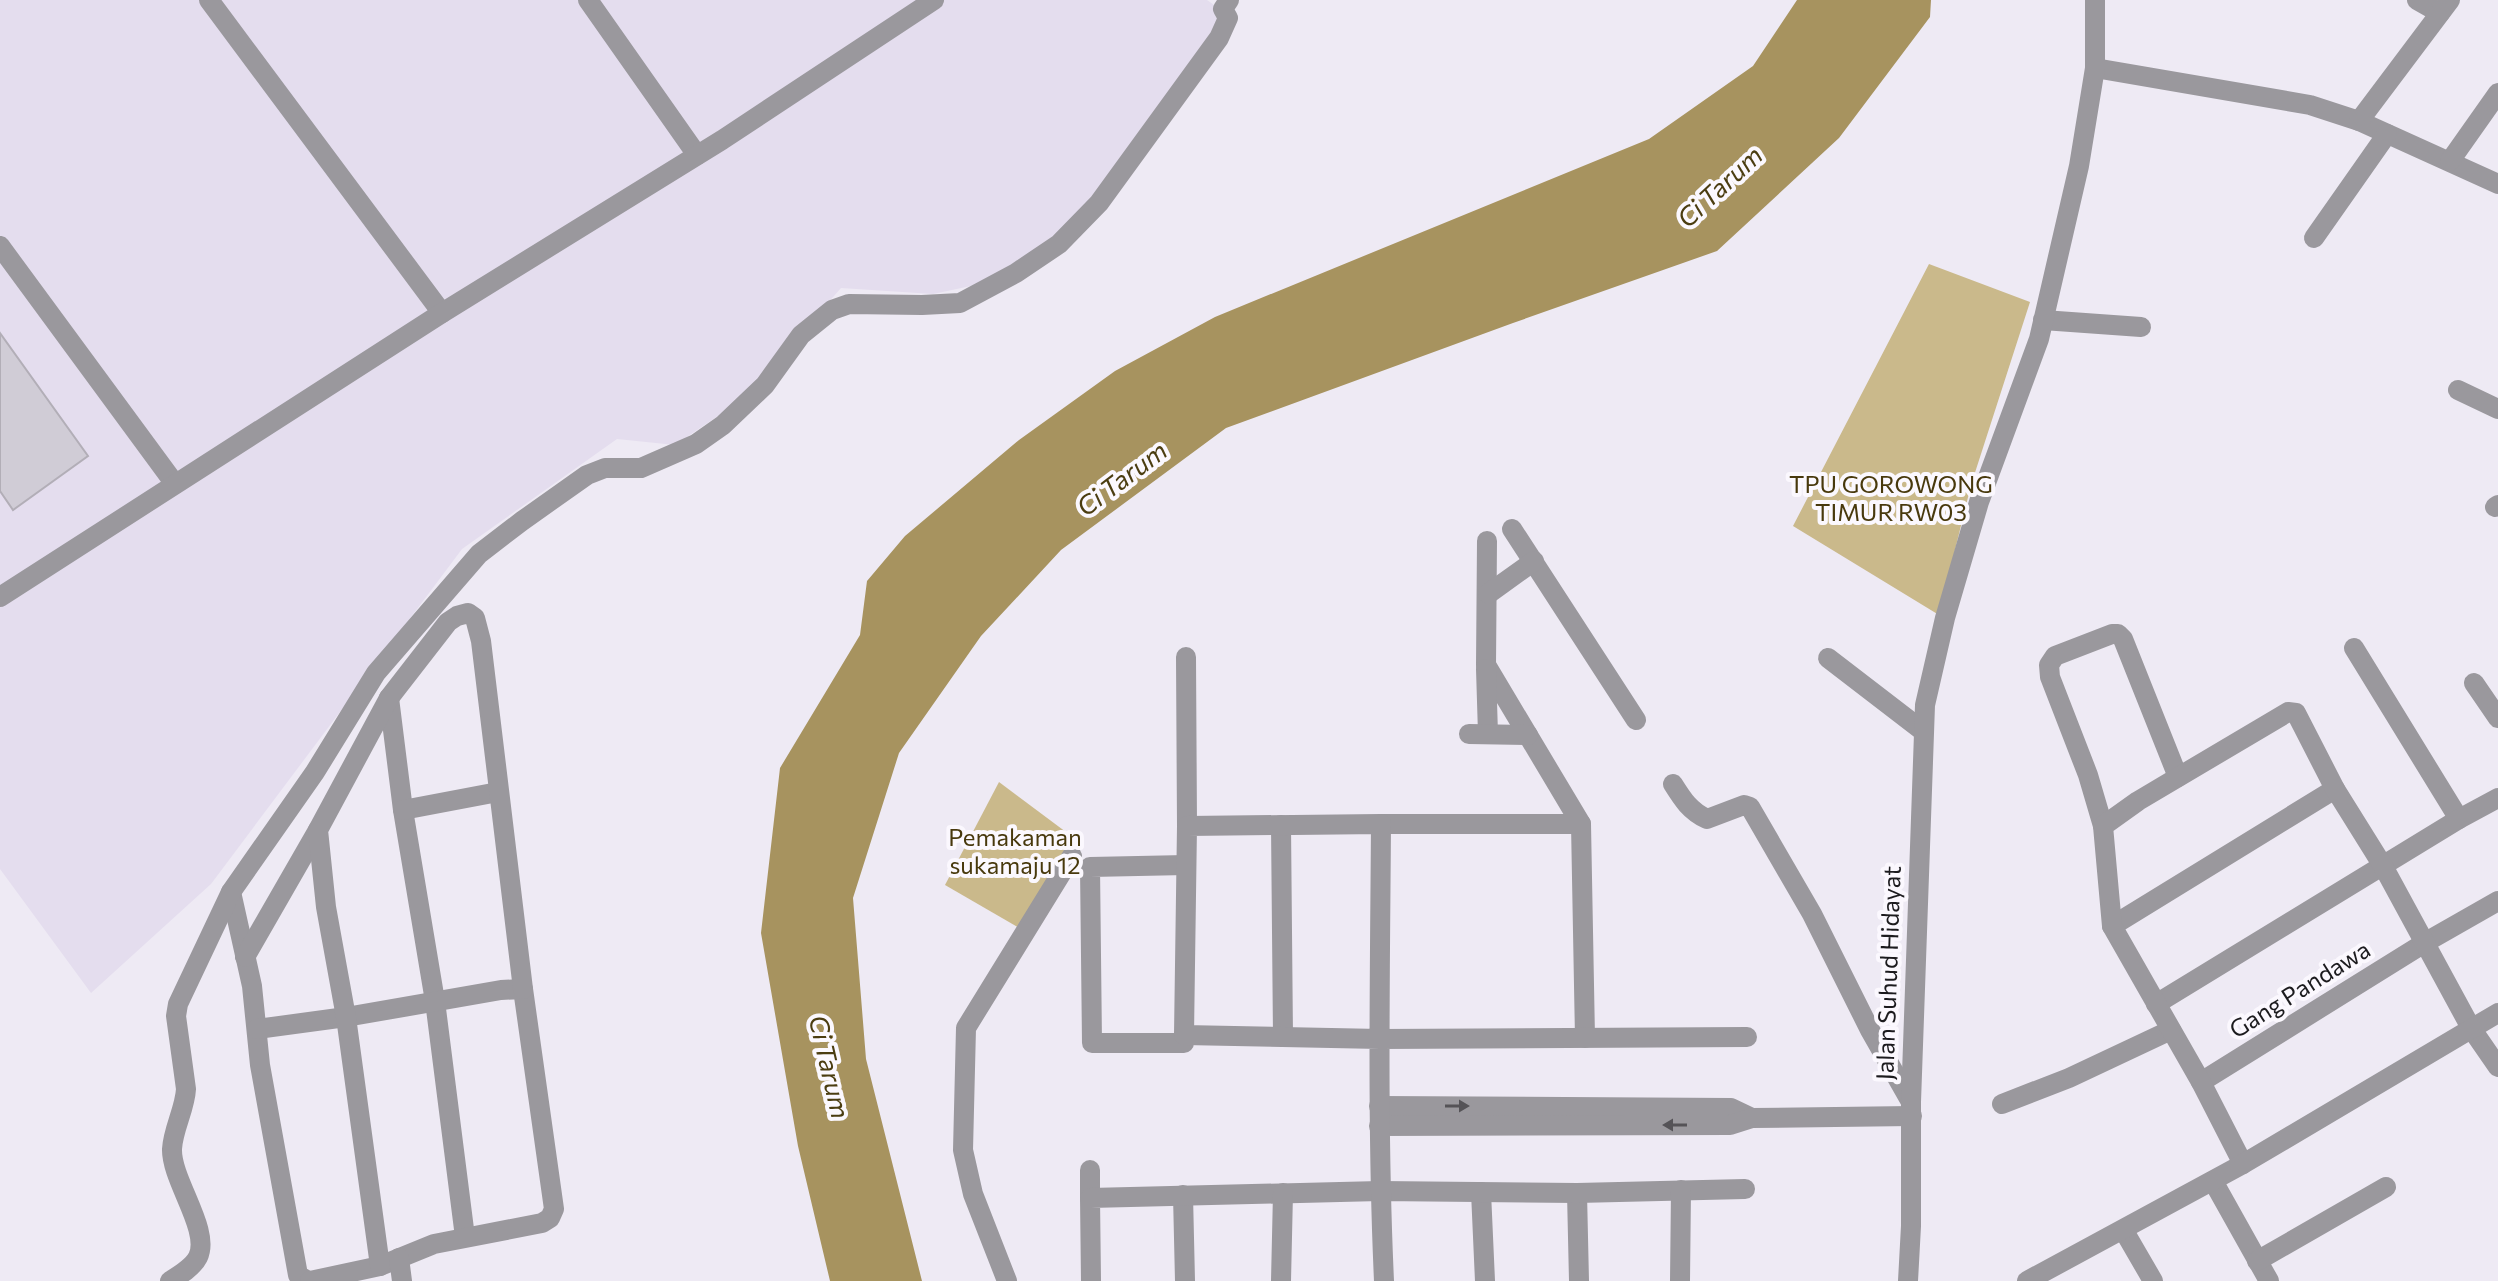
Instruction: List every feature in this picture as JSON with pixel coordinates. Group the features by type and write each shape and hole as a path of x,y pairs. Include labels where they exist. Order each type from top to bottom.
{"street":[{"path":"209,0 442,313"},
{"path":"588,0 697,155"},
{"path":"0,597 442,313 697,155 934,0"},
{"name":"Jalan Suhud Hidayat","path":"1908,1281 1923,731 1933,667 1979,502 2039,339 2079,166 2095,68 2095,0"},
{"path":"2359,121 2445,6 2417,0"},
{"path":"170,1281 186,1270 198,1256 200,1243 172,1148 186,1099 186,1075 176,1016 178,1004 231,892 315,772 376,673 479,554 587,475 605,468 641,468 696,444 723,425 765,385 801,335 832,310 849,304 960,303 1016,273 1059,244 1099,203 1219,38 1228,18 1220,3"},
{"path":"2095,68 2310,105 2359,121 2498,184"},
{"path":"2450,161 2490,113 2498,93"},
{"path":"2314,238 2387,134"},
{"path":"0,246 175,484"},
{"path":"2043,320 2141,327"},
{"path":"2458,390 2498,409"},
{"path":"1512,529 1636,720"},
{"path":"1487,541 1486,665 1478,734 1528,735"},
{"path":"1488,594 1534,561"},
{"path":"231,892 245,957 252,986 260,1065 298,1275 309,1281 390,1262 434,1244 542,1223 550,1218 554,1209 523,989 481,641 475,618 468,613 448,622 389,698 245,957"},
{"path":"2178,777 2123,639 2118,634 2055,656 2049,665 2050,677 2088,775 2103,826 2112,926 2201,1082 2243,1164"},
{"path":"2354,648 2459,819"},
{"path":"1186,657 1187,826 1184,1043 1092,1043 1090,867 1186,865"},
{"path":"1828,658 1923,731"},
{"path":"1486,665 1581,824 1585,1038"},
{"path":"2474,683 2498,718"},
{"path":"389,698 403,810 435,1001 465,1237"},
{"path":"2103,826 2178,777 2292,711 2296,713 2335,789 2383,866 2471,1028 2498,1067"},
{"path":"1379,1116 1731,1108 1752,1118 1912,1109 1812,914 1750,807 1744,805 1707,819 1685,804 1673,784"},
{"path":"2112,926 2335,789"},
{"path":"403,810 498,792"},
{"path":"2156,1004 2498,798"},
{"path":"1381,824 1379,1116 1384,1281"},
{"path":"1187,826 1581,824"},
{"path":"1281,825 1283,1037"},
{"path":"318,830 326,907 390,1262 402,1281"},
{"path":"1007,1281 973,1194 963,1150 966,1028 1072,856"},
{"name":"Gang Pandawa","path":"2201,1082 2426,942 2498,901"},
{"path":"257,1029 523,989"},
{"path":"2027,1281 2243,1164 2498,1013"},
{"path":"2002,1104 2069,1078 2171,1030"},
{"path":"1184,1035 1380,1039 1747,1037"},
{"path":"1090,1170 1091,1281"},
{"path":"2213,1181 2269,1281"},
{"path":"2257,1261 2386,1187"},
{"path":"1090,1198 1380,1191 1577,1193 1745,1189"},
{"path":"1680,1281 1681,1190"},
{"path":"1481,1192 1485,1281"},
{"path":"1281,1281 1283,1193"},
{"path":"1577,1193 1579,1281"},
{"path":"1183,1195 1185,1281"},
{"path":"2124,1231 2153,1281"}],"shaded area":[{"path":"0,0 1207,0 1234,19 1109,203 985,283 933,294 841,288 743,399 675,445 617,439 462,549 211,884 91,993 0,869"}],"green space":[{"name":"TPU GOROWONG TIMUR RW03","path":"1929,264 2030,302 1971,485 1939,615 1793,526"},
{"name":"Pemakaman sukamaju 12","path":"999,782 1078,841 1021,929 945,885"}],"water":[{"name":"Ci Tarum","path":"1797,0 1931,0 1930,17 1839,138 1717,251 1226,428 1061,550 981,636 899,753 853,898 866,1059 922,1281 830,1281 798,1146 761,933 780,768 860,635 867,581 905,536 1019,440 1115,371 1215,317 1649,139 1753,66"}],"building":[{"path":"0,333 88,456 13,510 0,491"}]}
